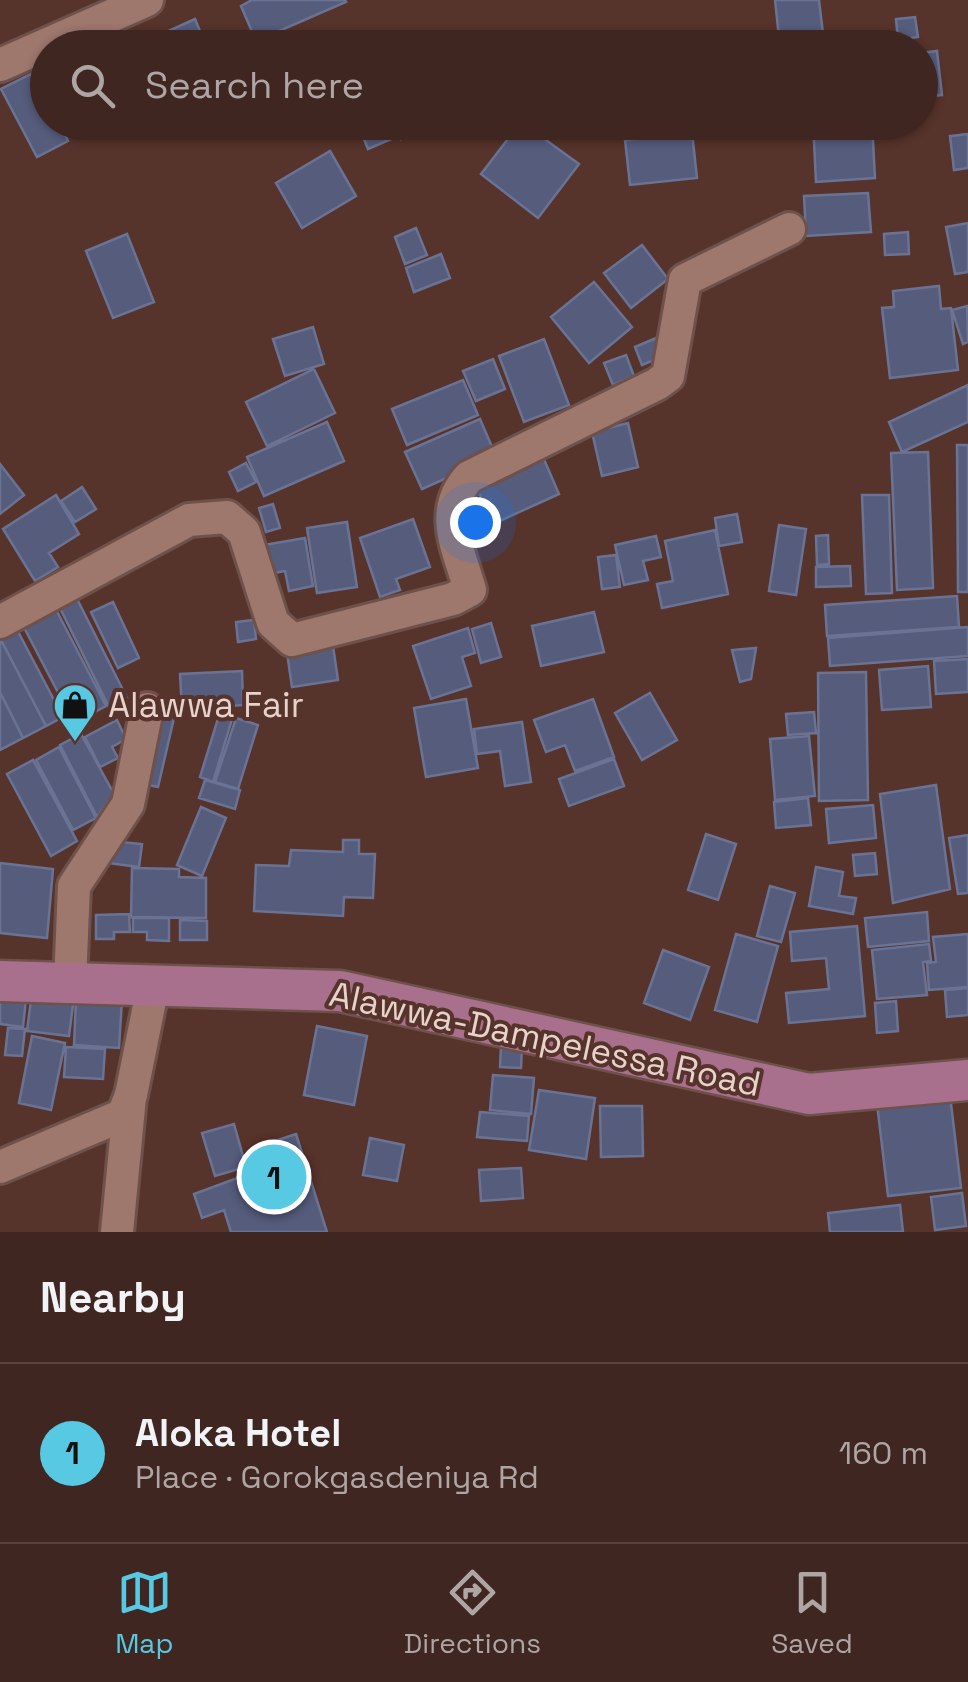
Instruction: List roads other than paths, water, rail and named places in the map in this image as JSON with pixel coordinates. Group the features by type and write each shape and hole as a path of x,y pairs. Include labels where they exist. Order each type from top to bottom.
{"main road":[{"name":"Alawwa-Dampelessa Road","path":"0,981 340,991 809,1094 968,1080"}],"street":[{"path":"80,30 147,0"},
{"path":"0,66 30,53"},
{"path":"0,622 189,520 228,518 244,532 273,623 292,640 452,599 470,590 451,519 455,492 469,477 668,376 684,280 788,229"},
{"path":"70,983 74,886 128,804 148,708"},
{"path":"117,1232 131,1095 153,986"},
{"path":"0,1167 123,1115 131,1095"}],"place":[{"name":"Alawwa Fair","path":"75,743"},
{"name":"Aloka Hotel","path":"274,1177"}]}
